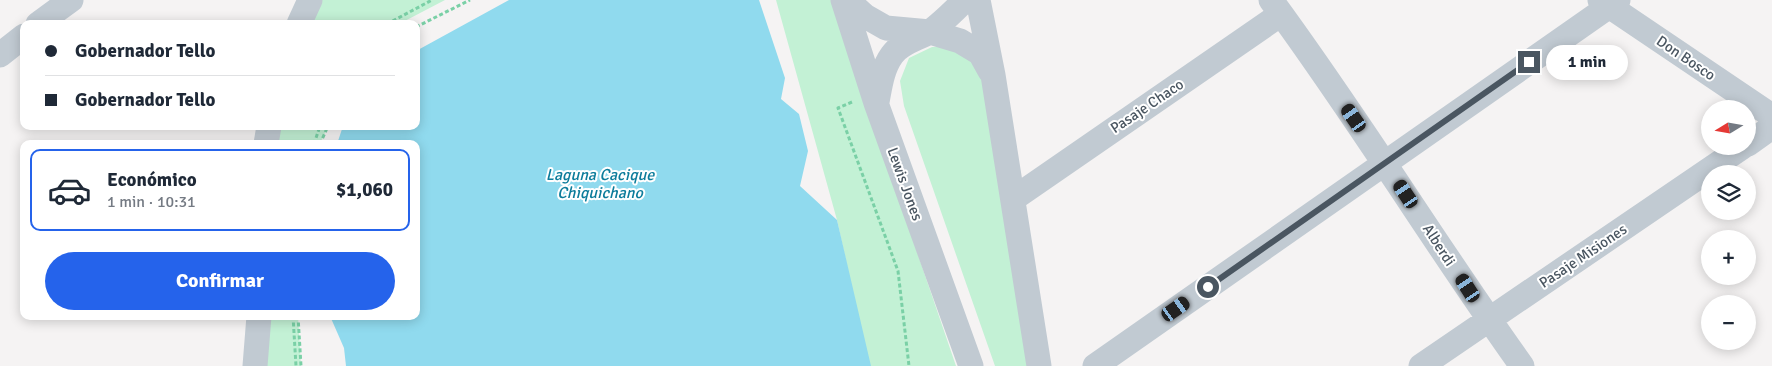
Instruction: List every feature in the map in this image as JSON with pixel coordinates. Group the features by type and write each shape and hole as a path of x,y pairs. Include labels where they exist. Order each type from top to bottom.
{"street":[{"path":"44,20 71,0"},
{"path":"300,20 310,0"},
{"name":"Lewis Jones","path":"843,0 865,103 971,366"},
{"path":"847,0 865,16 886,28 930,32 960,41 980,53 993,75"},
{"path":"865,103 893,54 909,41 930,32 965,0"},
{"path":"978,0 993,75 1039,366"},
{"path":"1095,366 1609,2"},
{"name":"Don Bosco","path":"1609,2 1772,116"},
{"name":"Alberdi","path":"1276,7 1385,162 1489,320 1522,366"},
{"name":"Pasaje Chaco","path":"1013,198 1276,7"},
{"path":"0,55 20,39"},
{"path":"1756,138 1772,127"},
{"name":"Pasaje Misiones","path":"1421,366 1731,155"},
{"path":"255,366 258,320"}],"path":[{"path":"394,20 432,0"},
{"path":"420,25 470,0"},
{"path":"865,103 838,108 898,271 909,366"},
{"path":"293,320 296,366"},
{"path":"298,320 301,366"}],"green space":[{"path":"310,0 445,0 407,20 301,20"},
{"path":"776,0 831,0 956,366 869,366 837,220"},
{"path":"957,46 974,60 988,82 1034,366 995,366 904,106 900,81 909,58 932,47"},
{"path":"268,130 326,130 322,140 267,140"},
{"path":"259,320 298,320 301,366 255,366"}],"water":[{"name":"Laguna Cacique Chiquichano","path":"509,0 759,0 785,78 781,99 799,114 808,151 800,186 837,220 871,366 346,366 344,348 332,320 420,320 420,140 338,140 342,130 420,130 420,49"}],"route":[{"path":"1208,287 1529,62"}]}
